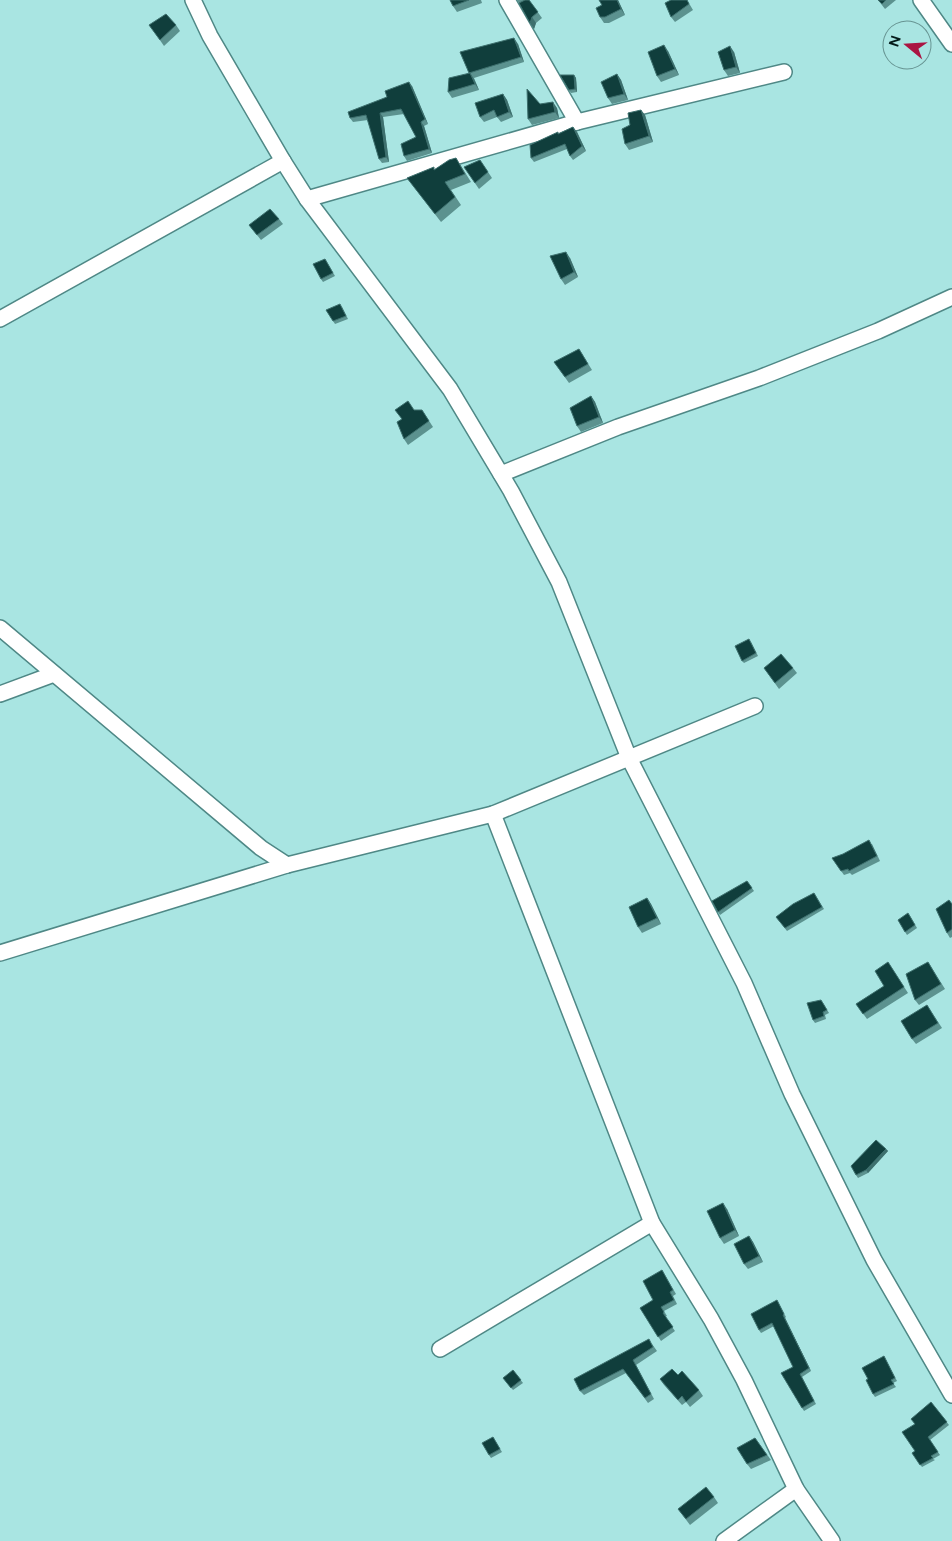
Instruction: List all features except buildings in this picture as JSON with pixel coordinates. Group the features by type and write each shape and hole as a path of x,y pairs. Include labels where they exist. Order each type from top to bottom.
{"street":[{"path":"193,0 210,36 283,162 307,199 450,389 501,474 559,582 629,758 744,983 792,1094 874,1260 952,1396"},
{"path":"507,0 577,122"},
{"path":"921,0 952,44"},
{"path":"307,199 577,122 784,72"},
{"path":"0,319 283,162"},
{"path":"501,474 618,427 759,378 878,331 952,298"},
{"path":"0,628 261,848 287,865"},
{"path":"0,694 54,674"},
{"path":"0,953 287,865 493,814 755,706"},
{"path":"493,814 652,1223 711,1319 735,1363 796,1489 832,1541"},
{"path":"440,1349 652,1223"},
{"path":"724,1541 796,1489"}]}
